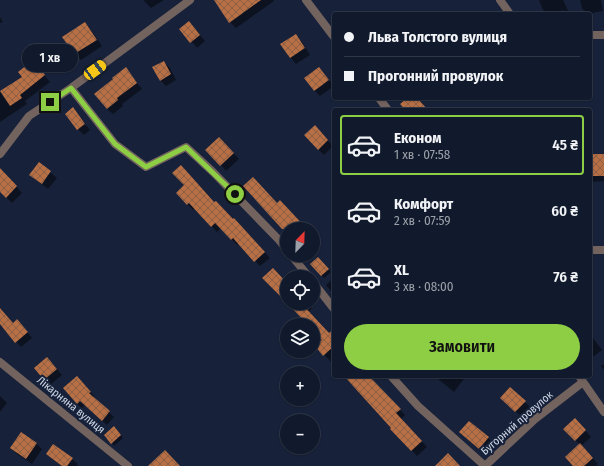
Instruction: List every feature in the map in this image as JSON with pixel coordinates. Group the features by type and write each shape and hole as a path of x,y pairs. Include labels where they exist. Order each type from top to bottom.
{"street":[{"path":"0,154 29,116 71,88 190,0"},
{"path":"306,0 331,28"},
{"path":"500,0 509,12"},
{"path":"592,35 604,35"},
{"path":"71,88 115,144 146,167 186,147 213,172 280,241"},
{"path":"592,250 604,250"},
{"path":"297,262 303,270"},
{"path":"320,291 332,306"},
{"name":"Лікарняна вулиця","path":"0,362 128,466"},
{"path":"393,378 418,406 485,466"},
{"path":"581,379 604,412"},
{"name":"Бугорний провулок","path":"485,466 581,379"}],"building":[{"path":"214,0 261,0 229,23"},
{"path":"189,21 200,35 190,43 179,29"},
{"path":"85,22 97,40 74,54 62,37"},
{"path":"296,34 305,48 290,58 280,44"},
{"path":"33,60 45,75 20,95 22,98 10,106 0,91 22,77 18,72"},
{"path":"164,61 171,74 160,81 152,67"},
{"path":"126,67 137,83 117,98 118,100 107,109 94,94"},
{"path":"319,67 329,80 314,91 304,78"},
{"path":"405,100 419,100 426,108 403,108 400,104"},
{"path":"73,107 85,124 77,130 65,114"},
{"path":"315,125 328,140 318,150 304,135"},
{"path":"219,137 234,153 220,166 205,150"},
{"path":"592,154 604,154 604,176 592,176"},
{"path":"39,162 51,171 42,184 29,175"},
{"path":"181,165 214,202 216,201 233,219 234,218 265,252 254,262 233,238 231,240 215,223 211,227 189,203 187,205 176,193 184,185 172,173"},
{"path":"0,168 17,186 6,198 0,192"},
{"path":"253,177 277,203 280,200 300,222 280,222 280,227 243,186"},
{"path":"320,259 329,269 321,276 320,270 316,270 310,264 312,262 320,262"},
{"path":"273,268 280,276 280,296 262,278"},
{"path":"0,308 13,323 17,319 28,332 15,343 0,324"},
{"path":"294,310 308,310 315,318 301,318"},
{"path":"320,323 329,333 332,331 332,348 323,356 320,352 320,342 322,340 320,338"},
{"path":"47,357 57,369 44,380 34,368"},
{"path":"77,376 91,392 89,393 110,411 102,421 80,401 77,404 63,388"},
{"path":"346,378 371,378 401,409 396,413 422,441 411,451 390,429 391,428"},
{"path":"510,387 526,401 515,412 500,398"},
{"path":"575,418 586,430 575,441 563,429"},
{"path":"469,421 489,437 479,449 459,432"},
{"path":"114,426 121,435 111,444 104,435"},
{"path":"21,432 37,443 26,459 10,448"},
{"path":"580,443 593,458 584,466 573,466 565,457"},
{"path":"53,444 73,458 67,466 62,466 46,454"},
{"path":"165,450 180,466 148,466"},
{"path":"448,453 460,466 435,466"}],"route":[{"path":"50,102 71,88 115,144 146,167 186,147 235,194"}]}
